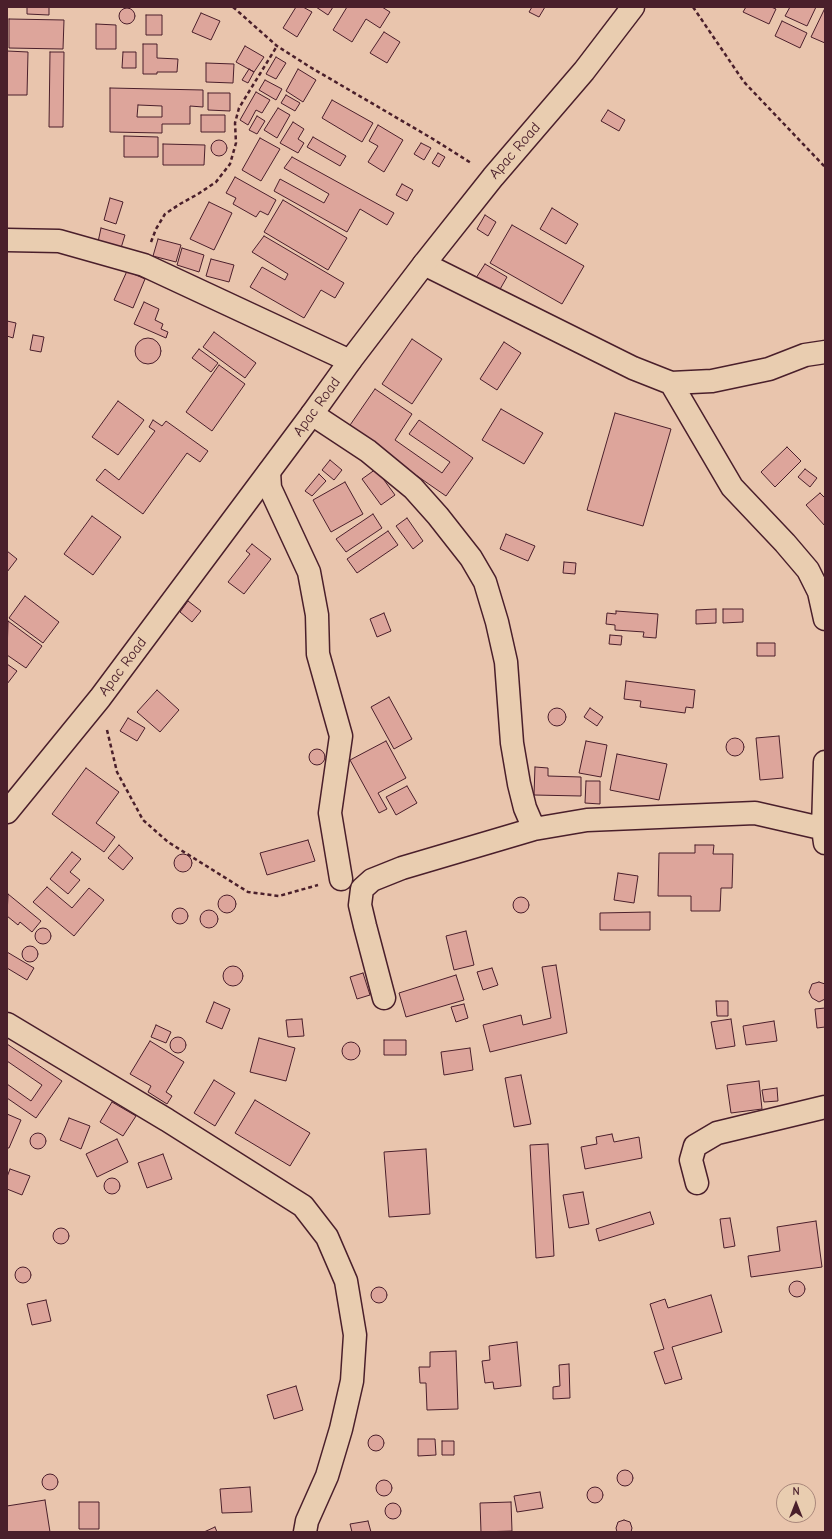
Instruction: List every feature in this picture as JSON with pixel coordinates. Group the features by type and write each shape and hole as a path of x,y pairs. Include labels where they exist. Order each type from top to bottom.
{"street":[{"name":"Apac Road","path":"7,812 100,698 350,361 424,264 493,177 584,71 633,7"},
{"path":"7,240 59,241 144,266 350,361"},
{"path":"424,264 633,368 671,383 712,381 768,369 805,355 825,352"},
{"path":"671,383 732,486 808,570 819,592 825,619"},
{"path":"312,414 368,450 413,488 438,516 471,558 485,582 497,622 506,662 512,743 518,784 525,808 534,829"},
{"path":"269,472 270,488 309,572 316,615 318,654 341,736 330,813 341,879"},
{"path":"384,998 364,926 360,905 362,890 372,880 402,868 534,829 587,820 755,813 824,834 825,762"},
{"path":"7,1024 167,1120 303,1206 327,1237 346,1281 355,1335 352,1381 341,1429 327,1476 307,1521 305,1532"},
{"path":"697,1183 691,1160 695,1146 717,1134 825,1107"}],"path":[{"path":"233,7 277,46 433,139 493,177"},
{"path":"693,7 744,82 825,167"},
{"path":"144,266 156,229 165,214 216,182 230,164 236,143 235,123 239,108 277,46"},
{"path":"100,698 117,772 143,820 168,842 248,892 279,896 341,879"}],"building":[{"path":"27,7 49,7 49,15 27,14"},
{"path":"296,7 303,7 312,12 297,37 283,28"},
{"path":"316,7 333,7 328,15"},
{"path":"347,7 382,7 390,12 380,28 366,19 352,42 333,30"},
{"path":"532,7 545,7 539,17 529,12"},
{"path":"746,7 771,7 776,9 769,24 743,12"},
{"path":"790,7 816,7 807,26 785,16"},
{"path":"124,8 130,8 135,13 133,22 130,24 124,24 119,19 119,13"},
{"path":"825,8 825,43 811,37"},
{"path":"201,13 220,21 211,40 192,32"},
{"path":"146,15 162,15 162,35 146,35"},
{"path":"9,19 64,20 63,49 9,48"},
{"path":"782,21 807,33 800,48 775,36"},
{"path":"96,24 116,25 116,49 96,49"},
{"path":"384,32 400,42 387,63 370,53"},
{"path":"143,44 157,44 157,58 178,59 177,72 143,74"},
{"path":"245,46 264,57 254,72 236,62"},
{"path":"7,51 28,52 27,95 7,95"},
{"path":"50,52 64,52 63,127 49,127"},
{"path":"123,52 136,52 136,68 122,68"},
{"path":"276,57 286,63 276,79 266,74"},
{"path":"206,63 234,64 233,83 206,82"},
{"path":"249,69 254,72 248,83 242,80"},
{"path":"298,69 316,80 303,102 286,91"},
{"path":"265,80 282,89 276,100 259,90"},
{"path":"110,88 203,90 203,107 190,106 190,124 162,124 162,133 110,132","holes":["138,105 162,106 162,117 137,117"]},
{"path":"256,92 270,100 262,113 256,110 248,125 240,120"},
{"path":"208,93 230,93 230,111 208,110"},
{"path":"286,95 300,103 295,111 281,103"},
{"path":"332,100 373,123 362,142 322,118"},
{"path":"278,108 290,115 277,138 264,130"},
{"path":"608,110 625,120 619,131 601,121"},
{"path":"201,115 225,115 225,132 201,132"},
{"path":"257,116 265,121 257,134 249,130"},
{"path":"293,122 304,129 298,139 304,143 298,153 280,143"},
{"path":"378,125 403,140 384,172 368,162 378,146 369,141"},
{"path":"124,136 158,137 158,157 124,157"},
{"path":"313,137 346,156 340,166 307,147"},
{"path":"260,138 280,149 261,181 242,170"},
{"path":"219,140 225,142 227,148 225,154 219,156 213,154 211,148 213,142"},
{"path":"421,143 431,148 424,160 414,154"},
{"path":"163,144 205,145 204,165 163,165"},
{"path":"438,153 445,157 439,167 432,163"},
{"path":"292,157 394,213 387,225 360,209 347,232 274,191 280,179 324,203 329,194 284,168"},
{"path":"235,177 276,200 268,215 260,211 256,217 233,204 236,198 226,193"},
{"path":"402,184 413,190 407,201 396,195"},
{"path":"110,198 123,202 116,224 104,220"},
{"path":"283,200 347,238 328,270 264,232"},
{"path":"209,202 232,213 214,250 190,239"},
{"path":"552,208 578,224 566,244 540,229"},
{"path":"485,215 496,222 488,236 477,229"},
{"path":"512,225 584,266 562,304 490,263"},
{"path":"101,228 125,235 121,248 98,242"},
{"path":"264,236 344,283 335,298 321,290 304,318 250,287 262,267 285,280 288,274 252,252"},
{"path":"158,239 181,245 176,262 153,256"},
{"path":"182,248 204,255 199,272 177,265"},
{"path":"211,259 234,265 229,282 206,276"},
{"path":"485,264 507,277 499,291 476,278"},
{"path":"127,271 145,279 133,308 114,300"},
{"path":"144,302 159,309 155,320 163,324 161,329 168,332 166,338 134,324"},
{"path":"7,321 16,323 13,338 7,336"},
{"path":"214,332 256,363 245,378 203,347"},
{"path":"33,335 44,337 41,352 30,350"},
{"path":"148,338 157,342 161,351 157,360 148,364 139,360 135,351 139,342"},
{"path":"412,339 442,359 412,404 382,384"},
{"path":"504,342 521,353 497,390 480,379"},
{"path":"199,349 218,363 211,372 192,358"},
{"path":"219,365 245,384 212,431 186,412"},
{"path":"375,389 412,414 395,440 442,473 450,462 409,434 419,420 473,458 446,496 348,428"},
{"path":"118,401 144,420 118,455 92,437"},
{"path":"501,409 543,433 524,464 482,440"},
{"path":"615,413 671,429 643,526 587,510"},
{"path":"153,420 162,426 166,421 208,451 200,462 187,453 143,514 96,480 105,469 119,480 155,431 149,427"},
{"path":"787,447 801,461 775,487 761,472"},
{"path":"330,460 342,470 334,480 322,470"},
{"path":"376,469 395,495 381,505 362,479"},
{"path":"805,469 817,478 810,487 798,477"},
{"path":"319,474 326,481 312,496 305,491"},
{"path":"345,482 363,514 331,532 313,500"},
{"path":"820,493 825,498 825,526 806,505"},
{"path":"373,514 382,528 346,552 336,539"},
{"path":"92,516 121,537 93,575 64,554"},
{"path":"407,518 423,541 413,549 396,526"},
{"path":"388,531 398,545 357,573 347,559"},
{"path":"506,534 535,546 528,561 500,549"},
{"path":"252,544 271,559 244,594 228,582 250,554 246,551"},
{"path":"7,551 17,559 7,572"},
{"path":"564,562 576,563 575,574 563,573"},
{"path":"25,596 59,622 43,643 9,618"},
{"path":"188,601 201,611 192,622 180,612"},
{"path":"716,609 716,623 696,624 696,610"},
{"path":"723,609 743,609 743,622 723,623"},
{"path":"616,611 658,614 656,638 643,637 644,632 615,630 615,625 606,624 607,613 616,614"},
{"path":"384,613 391,631 377,637 370,619"},
{"path":"8,621 42,646 26,668 7,655"},
{"path":"610,635 622,636 621,645 609,644"},
{"path":"757,643 775,643 775,656 757,656"},
{"path":"7,664 17,671 7,684"},
{"path":"626,681 695,690 693,708 686,707 685,713 640,707 641,701 624,699"},
{"path":"157,690 179,710 160,732 137,712"},
{"path":"389,697 412,739 394,749 371,707"},
{"path":"553,708 561,708 566,713 564,724 561,726 553,726 548,721 548,713"},
{"path":"590,708 603,717 597,726 584,717"},
{"path":"128,718 145,728 137,741 120,731"},
{"path":"779,736 783,778 760,780 756,738"},
{"path":"731,738 739,738 744,743 742,754 739,756 731,756 726,751 726,743"},
{"path":"386,741 406,778 378,793 387,809 379,813 350,760"},
{"path":"586,741 607,745 601,777 579,773"},
{"path":"314,749 320,749 325,754 323,763 320,765 314,765 309,760 309,754"},
{"path":"617,754 667,764 659,800 610,790"},
{"path":"535,767 548,768 548,776 581,777 581,796 534,795"},
{"path":"86,768 119,792 96,823 115,837 104,852 52,814"},
{"path":"586,781 600,781 600,804 585,803"},
{"path":"407,786 417,803 396,815 386,797"},
{"path":"308,840 315,861 267,875 260,853"},
{"path":"119,845 133,858 123,870 108,858"},
{"path":"695,845 714,845 713,854 733,854 732,888 721,888 720,911 691,911 691,896 658,896 659,853 695,853"},
{"path":"72,852 81,859 70,872 80,880 68,894 50,879"},
{"path":"179,854 187,854 192,859 190,870 187,872 179,872 174,867 174,859"},
{"path":"618,873 638,876 634,903 614,900"},
{"path":"47,887 72,908 89,888 104,900 74,936 33,902"},
{"path":"8,894 41,921 32,932 20,922 18,925 7,916"},
{"path":"223,895 231,895 236,900 234,911 231,913 223,913 218,908 218,900"},
{"path":"518,897 524,897 529,902 527,911 524,913 518,913 513,908 513,902"},
{"path":"177,908 183,908 188,913 186,922 183,924 177,924 172,919 172,913"},
{"path":"205,910 213,910 218,915 216,926 213,928 205,928 200,923 200,915"},
{"path":"650,912 650,930 600,930 600,913"},
{"path":"43,928 49,930 51,936 49,942 43,944 37,942 35,936 37,930"},
{"path":"466,931 474,965 454,970 446,936"},
{"path":"30,946 36,948 38,954 36,960 30,962 24,960 22,954 24,948"},
{"path":"7,952 34,968 27,980 7,968"},
{"path":"556,965 567,1033 490,1052 483,1025 521,1015 523,1025 551,1018 542,967"},
{"path":"229,966 237,966 243,972 243,980 237,986 229,986 223,980 223,972"},
{"path":"492,968 498,985 483,990 477,972"},
{"path":"363,973 370,995 357,999 350,977"},
{"path":"456,975 464,1000 406,1017 399,993"},
{"path":"819,982 825,984 825,999 819,1002 812,998 809,992 812,984"},
{"path":"716,1001 728,1001 728,1016 717,1016"},
{"path":"214,1002 230,1009 222,1029 206,1022"},
{"path":"464,1004 468,1018 456,1022 451,1007"},
{"path":"825,1008 825,1027 817,1028 815,1009"},
{"path":"302,1019 304,1036 288,1037 286,1020"},
{"path":"731,1019 735,1046 716,1049 711,1022"},
{"path":"774,1021 777,1041 746,1045 743,1026"},
{"path":"156,1025 171,1032 166,1043 151,1037"},
{"path":"178,1037 185,1042 186,1045 181,1052 178,1053 171,1048 170,1045 175,1038"},
{"path":"259,1038 295,1048 286,1081 250,1072"},
{"path":"384,1040 406,1040 406,1055 384,1055"},
{"path":"150,1041 184,1062 166,1092 172,1096 167,1104 148,1092 151,1086 130,1074"},
{"path":"347,1042 355,1042 360,1047 358,1058 355,1060 347,1060 342,1055 342,1047"},
{"path":"7,1044 62,1081 36,1118 7,1098 7,1084 31,1101 42,1085 7,1061"},
{"path":"470,1048 473,1070 444,1075 441,1052"},
{"path":"521,1075 531,1124 514,1127 505,1078"},
{"path":"214,1080 235,1093 215,1126 194,1113"},
{"path":"759,1081 762,1109 731,1113 727,1085"},
{"path":"777,1088 778,1101 764,1102 762,1090"},
{"path":"255,1100 310,1133 290,1166 235,1133"},
{"path":"112,1102 136,1116 123,1136 100,1122"},
{"path":"7,1114 21,1120 9,1148 7,1148"},
{"path":"69,1118 90,1126 81,1149 60,1140"},
{"path":"38,1133 44,1135 46,1141 44,1147 38,1149 32,1147 30,1141 32,1135"},
{"path":"612,1134 614,1142 639,1137 642,1158 585,1169 581,1147 597,1144 596,1137"},
{"path":"117,1139 128,1162 97,1177 86,1154"},
{"path":"548,1144 554,1256 536,1258 530,1145"},
{"path":"426,1149 430,1214 389,1217 384,1152"},
{"path":"163,1154 172,1179 147,1188 138,1163"},
{"path":"10,1169 30,1176 22,1195 7,1189 7,1177"},
{"path":"112,1178 118,1180 120,1186 118,1192 112,1194 106,1192 104,1186 106,1180"},
{"path":"583,1192 589,1224 569,1228 563,1195"},
{"path":"650,1212 654,1224 599,1241 596,1229"},
{"path":"730,1218 735,1246 724,1248 720,1219"},
{"path":"816,1221 822,1267 751,1277 748,1256 780,1251 777,1227"},
{"path":"61,1228 68,1233 69,1236 64,1243 61,1244 54,1239 53,1236 58,1229"},
{"path":"23,1267 30,1272 31,1275 26,1282 23,1283 16,1278 15,1275 20,1268"},
{"path":"797,1281 803,1283 805,1289 803,1295 797,1297 791,1295 789,1289 791,1283"},
{"path":"379,1287 386,1292 387,1295 382,1302 379,1303 372,1298 371,1295 376,1288"},
{"path":"711,1295 722,1332 672,1347 682,1379 665,1384 654,1352 664,1349 650,1304 665,1299 668,1308"},
{"path":"46,1300 51,1321 32,1325 27,1304"},
{"path":"517,1342 521,1386 494,1389 493,1382 485,1383 482,1361 490,1360 489,1346"},
{"path":"456,1351 458,1409 427,1410 426,1383 420,1383 419,1367 430,1367 430,1352"},
{"path":"569,1364 570,1398 553,1399 553,1387 560,1386 559,1365"},
{"path":"296,1386 303,1410 274,1419 267,1395"},
{"path":"376,1435 383,1440 384,1443 379,1450 376,1451 369,1446 368,1443 373,1436"},
{"path":"418,1439 435,1439 436,1455 418,1456"},
{"path":"442,1441 454,1441 454,1455 442,1455"},
{"path":"625,1470 631,1472 633,1478 631,1484 625,1486 619,1484 617,1478 619,1472"},
{"path":"50,1474 56,1476 58,1482 56,1488 50,1490 44,1488 42,1482 44,1476"},
{"path":"384,1480 391,1485 392,1488 387,1495 384,1496 377,1491 376,1488 381,1481"},
{"path":"250,1487 252,1512 222,1513 220,1489"},
{"path":"595,1487 602,1492 603,1495 598,1502 595,1503 588,1498 587,1495 592,1488"},
{"path":"540,1492 543,1508 517,1512 514,1496"},
{"path":"45,1500 50,1532 7,1532 7,1506"},
{"path":"79,1502 99,1502 99,1529 79,1529"},
{"path":"511,1502 512,1531 481,1532 480,1503"},
{"path":"393,1503 400,1508 401,1511 396,1518 393,1519 386,1514 385,1511 390,1504"},
{"path":"624,1520 630,1522 632,1528 631,1532 617,1532 616,1528 618,1522"},
{"path":"368,1521 371,1532 352,1532 350,1524"},
{"path":"215,1527 217,1532 204,1532"}]}
